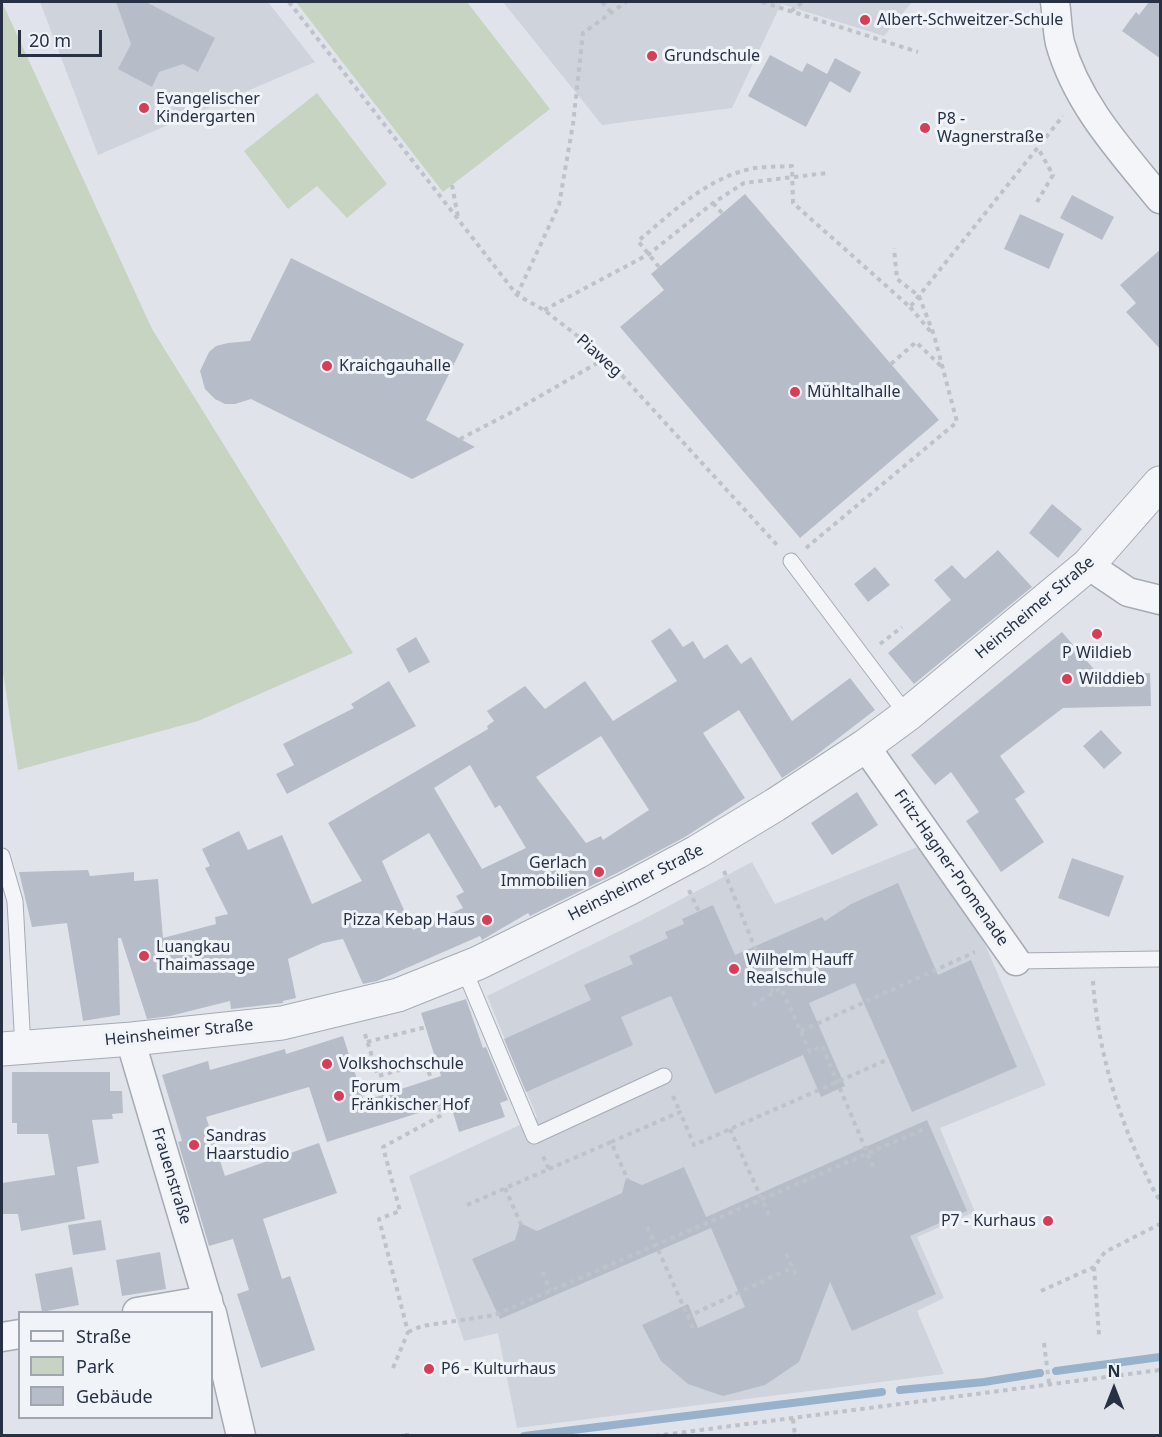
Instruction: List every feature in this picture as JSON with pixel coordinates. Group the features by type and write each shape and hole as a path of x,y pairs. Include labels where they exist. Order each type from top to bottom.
{"street":[{"path":"1055,2 1060,43 1081,95 1103,129 1161,199"},
{"name":"Heinsheimer Straße","path":"12,1048 130,1039 282,1023 398,995 464,969 628,889 697,852 775,805 865,746 907,715 1088,566 1161,483"},
{"path":"1088,566 1128,592 1161,600"},
{"name":"Fritz-Hagner-Promenade","path":"865,746 1016,961"},
{"name":"Frauenstraße","path":"130,1039 210,1309"},
{"path":"161,1311 210,1309"},
{"name":"Frauenstraße","path":"213,1321 241,1436"},
{"path":"2,1337 18,1334"}],"lane":[{"path":"791,561 907,715"},
{"path":"2,856 15,901 12,1048"},
{"name":"Fritz-Hagner-Promenade","path":"1016,961 1161,959"},
{"path":"464,969 534,1136 664,1076"}],"path":[{"name":"Piaweg","path":"289,2 517,295 544,310 606,358 791,561"},
{"path":"602,2 612,12"},
{"path":"517,295 559,205 573,124 583,33 626,2"},
{"path":"762,2 918,52"},
{"path":"791,11 803,2"},
{"path":"910,307 1081,95"},
{"path":"1037,202 1053,175 1038,148"},
{"path":"659,267 638,241 695,193 719,179 750,169 792,166 793,202 910,307 934,335"},
{"path":"544,310 649,254 713,202 744,183 827,173"},
{"path":"452,185 458,219"},
{"path":"713,202 722,213"},
{"path":"791,561 957,422 934,335 919,296 897,279 894,248"},
{"path":"891,364 916,342 942,367"},
{"path":"460,439 606,358"},
{"path":"863,657 902,627"},
{"path":"728,882 773,993"},
{"path":"801,1031 984,947"},
{"path":"1094,960 1095,1015 1111,1080 1137,1154 1161,1200"},
{"path":"753,1005 784,986 810,1052 822,1046 874,1169"},
{"path":"355,1005 378,1076 436,1060"},
{"path":"367,1042 426,1027"},
{"path":"467,1205 680,1112 694,1145 889,1059"},
{"path":"426,1063 431,1079"},
{"path":"393,1368 408,1332 379,1219 400,1211 383,1147 442,1115 439,1106"},
{"path":"730,1129 769,1215"},
{"path":"408,1332 422,1326 495,1315 924,1129"},
{"path":"534,1136 549,1169"},
{"path":"611,1142 628,1180"},
{"path":"505,1188 522,1227"},
{"path":"1041,1291 1094,1268 1105,1252 1161,1224"},
{"path":"647,1227 694,1330"},
{"path":"786,1254 798,1279"},
{"path":"687,1317 793,1267"},
{"path":"1094,1268 1099,1335"},
{"path":"543,1272 550,1291"},
{"path":"1044,1343 1049,1383"},
{"path":"655,1436 1161,1370"},
{"path":"793,1419 795,1436"}],"shaded area":[{"name":"Evangelischer Kindergarten","path":"40,2 268,2 315,62 98,155"},
{"name":"Grundschule","path":"503,2 912,2 884,36 781,4 732,108 602,125"},
{"path":"920,846 984,942 1046,1085 940,1128 975,1212 917,1237 944,1298 917,1311 944,1374 517,1428 498,1333 464,1341 409,1176 537,1117 487,996 640,921 752,862 775,904"}],"green space":[{"path":"2,2 152,329 353,653 198,721 18,770 2,666"},
{"path":"296,2 467,2 550,109 443,192"},
{"path":"317,93 387,184 347,218 317,186 288,209 244,151"}],"building":[{"path":"116,2 146,2 215,38 198,72 183,64 159,72 152,87 118,69 131,44"},
{"path":"1149,2 1161,2 1161,59 1122,31 1136,12 1139,15"},
{"path":"770,55 802,72 807,63 827,74 835,58 861,72 850,93 830,81 806,127 748,96"},
{"name":"Mühltalhalle","path":"745,194 939,420 800,538 620,327 664,290 651,274"},
{"path":"1072,195 1114,217 1102,240 1060,218"},
{"path":"1020,214 1064,234 1049,269 1004,249"},
{"path":"1161,249 1161,350 1126,312 1136,303 1120,285"},
{"name":"Kraichgauhalle","path":"291,258 464,344 426,420 475,447 412,479 251,399 235,404 225,404 215,399 205,389 200,371 209,352 216,346 250,341"},
{"path":"1052,504 1082,529 1058,558 1029,533"},
{"path":"998,550 1032,587 914,684 888,653 951,600 934,580 952,565 965,579"},
{"path":"875,567 890,585 868,602 854,584"},
{"path":"670,628 683,647 693,641 704,659 727,644 741,664 751,657 792,721 850,678 875,710 782,778 739,710 703,733 745,798 685,837 530,916 528,913 482,940 480,936 377,981 363,984 343,939 323,943 288,959 296,998 283,1001 283,1003 231,1009 230,1001 170,1016 147,1019 121,938 118,938 120,1015 83,1021 67,923 32,927 19,872 88,870 90,876 134,872 134,881 158,879 163,938 216,924 215,917 228,914 205,868 210,866 202,849 239,831 248,850 282,835 312,904 362,881 328,823 488,729 487,726 494,721 487,711 525,686 545,709 585,681 613,721 677,681 651,641","holes":["601,736 649,810 603,840 601,836 586,843 536,777","470,765 495,808 500,805 526,848 482,869 434,788","429,833 464,892 456,896 463,908 413,930 382,861"]},
{"path":"1062,632 1099,675 1150,673 1151,706 1063,708 1000,756 1025,792 1015,799 1044,842 1001,872 966,821 979,812 951,772 935,785 911,755"},
{"path":"416,637 430,662 409,673 396,649"},
{"path":"389,681 416,726 287,794 276,774 294,765 283,744 354,708 351,704"},
{"path":"1101,730 1122,753 1104,769 1083,746"},
{"path":"857,792 878,825 832,855 811,823"},
{"path":"1072,858 1124,876 1109,917 1058,898"},
{"path":"898,883 938,975 971,960 1017,1067 912,1112 855,983 809,1003 845,1086 821,1097 803,1055 715,1094 671,996 621,1017 633,1045 526,1092 504,1039 591,1000 584,985 633,964 629,956 668,938 665,932 684,924 682,919 713,905 735,955 822,917 825,921 851,904"},
{"path":"466,999 483,1048 486,1047 508,1100 500,1103 505,1117 459,1132 450,1103 327,1142 309,1087 206,1117 225,1176 319,1143 337,1193 263,1219 282,1279 290,1276 315,1350 261,1368 237,1294 249,1290 233,1239 209,1246 178,1142 182,1141 162,1075 208,1061 210,1070 285,1049 286,1054 343,1036 364,1101 441,1076 421,1013"},
{"path":"12,1072 110,1072 110,1091 122,1091 123,1113 112,1114 113,1119 92,1120 99,1163 77,1167 85,1219 21,1231 18,1214 2,1214 2,1183 55,1175 48,1134 17,1134 17,1123 12,1123"},
{"path":"927,1120 967,1211 910,1236 936,1294 852,1331 830,1282 799,1362 765,1385 723,1396 688,1384 661,1361 642,1325 688,1304 698,1328 745,1307 711,1228 500,1319 472,1259 515,1240 520,1223 537,1231 622,1193 626,1178 642,1185 684,1167 706,1217"},
{"path":"101,1220 106,1250 73,1255 68,1225"},
{"path":"160,1252 166,1289 122,1296 116,1260"},
{"path":"72,1267 79,1305 42,1311 35,1274"}],"waterway":[{"path":"1056,1371 1160,1357"},
{"path":"900,1390 984,1382 1040,1373"},
{"path":"524,1436 882,1392"}],"place":[{"name":"Albert-Schweitzer-Schule","path":"865,20"},
{"name":"Grundschule","path":"652,56"},
{"name":"Evangelischer Kindergarten","path":"144,108"},
{"name":"P8 - Wagnerstraße","path":"925,128"},
{"name":"Kraichgauhalle","path":"327,366"},
{"name":"Mühltalhalle","path":"795,392"},
{"name":"P Wildieb","path":"1097,634"},
{"name":"Wilddieb","path":"1067,679"},
{"name":"Gerlach Immobilien","path":"599,872"},
{"name":"Pizza Kebap Haus","path":"487,920"},
{"name":"Luangkau Thaimassage","path":"144,956"},
{"name":"Wilhelm Hauff Realschule","path":"734,969"},
{"name":"Volkshochschule","path":"327,1064"},
{"name":"Forum Fränkischer Hof","path":"339,1096"},
{"name":"Sandras Haarstudio","path":"194,1145"},
{"name":"P7 - Kurhaus","path":"1048,1221"},
{"name":"P6 - Kulturhaus","path":"429,1369"}]}
